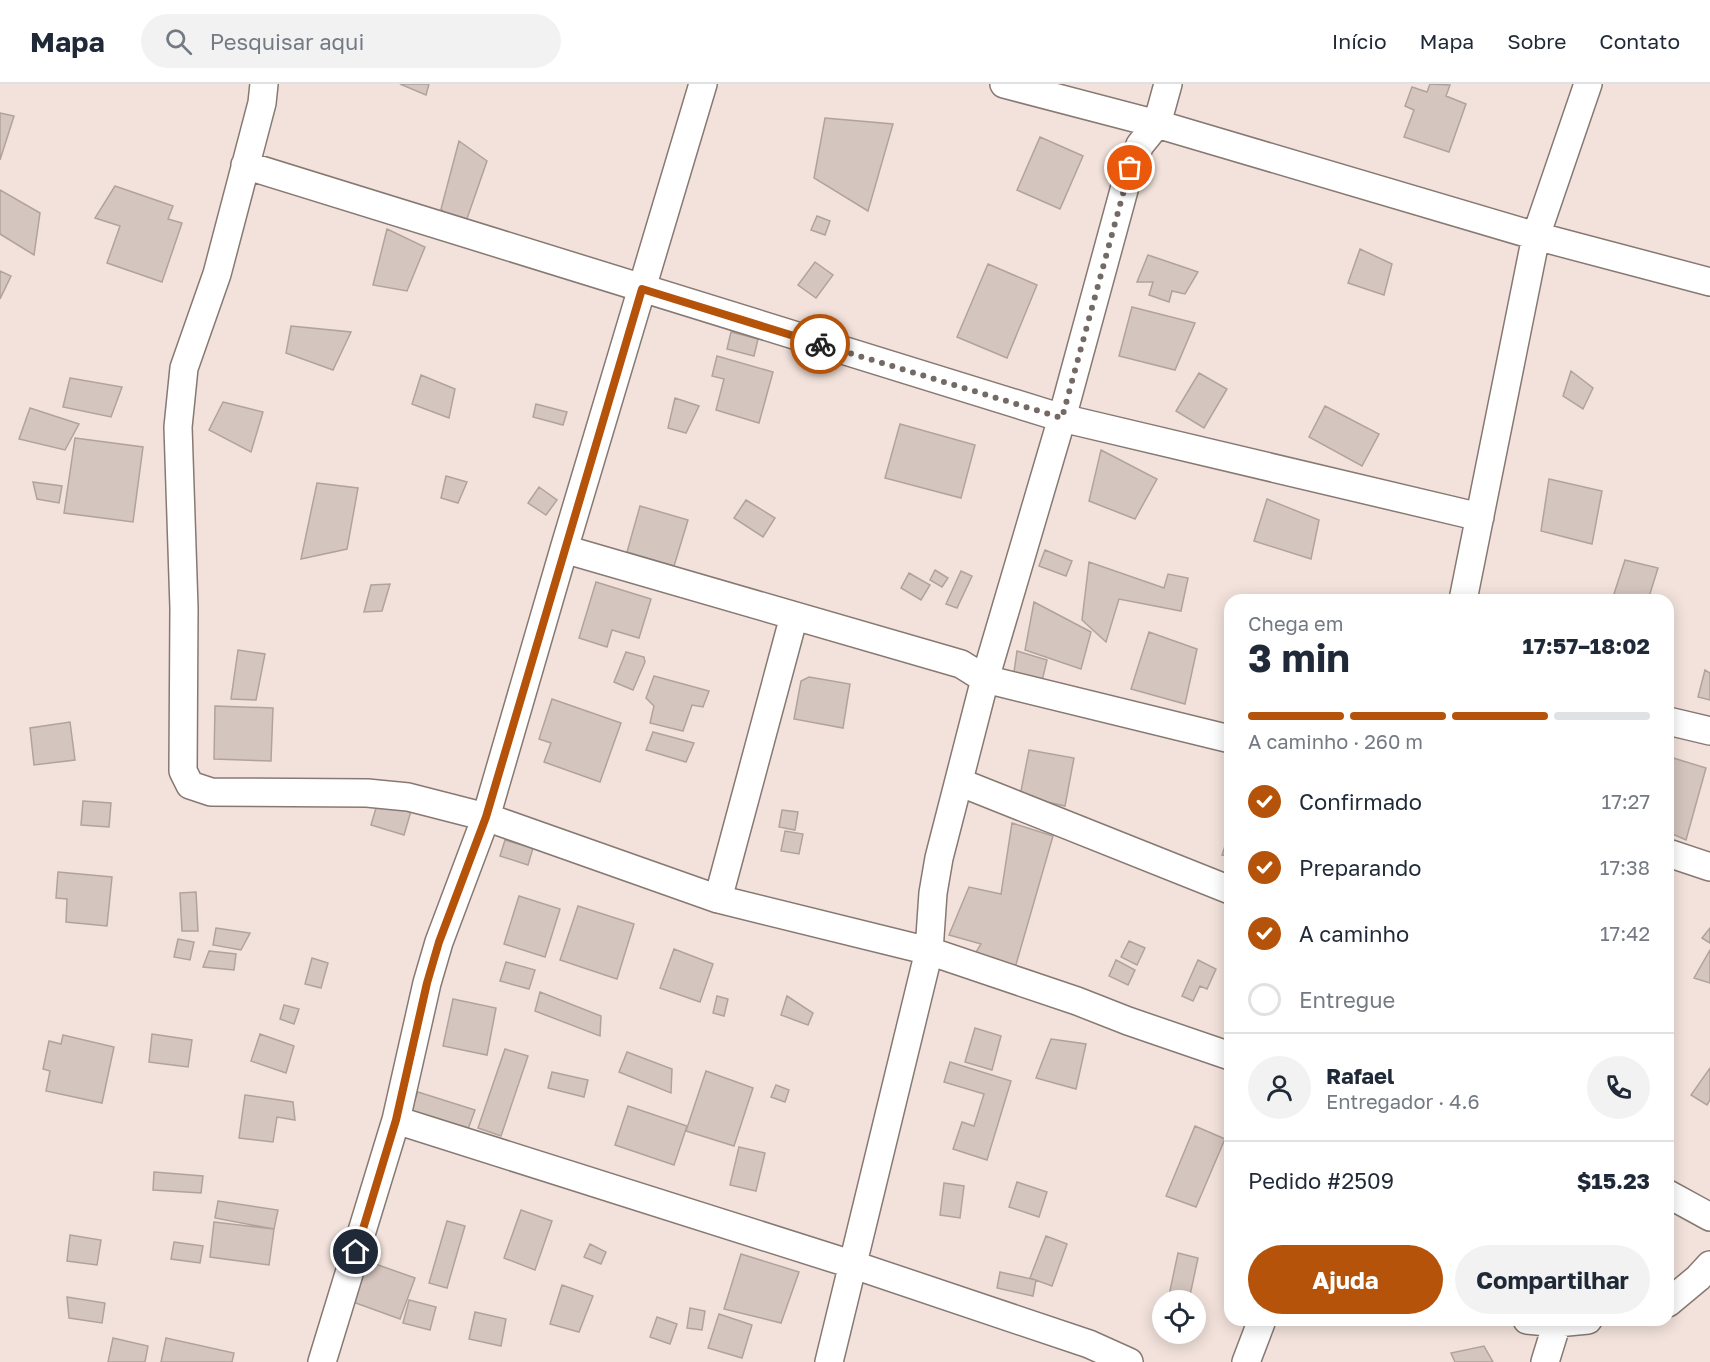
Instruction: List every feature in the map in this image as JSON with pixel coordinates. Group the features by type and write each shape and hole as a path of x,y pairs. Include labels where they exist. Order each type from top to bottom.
{"street":[{"path":"264,84 262,103 217,274 184,368 178,427 184,608 183,771 190,784 211,792 367,793 408,797 486,817 718,899 929,951 1224,1054"},
{"path":"322,1362 396,1120 427,983 439,942 486,817 703,84"},
{"path":"1004,84 1157,124 1536,236 1710,282"},
{"path":"829,1362 929,951 933,893 939,858 985,679 1062,418 1130,168 1140,145 1157,124 1168,84"},
{"path":"1464,594 1536,236 1585,85"},
{"path":"245,165 1062,418 1480,517"},
{"path":"564,549 961,664 985,679 1224,738"},
{"path":"718,899 794,616"},
{"path":"1674,722 1710,731"},
{"path":"959,782 1224,888"},
{"path":"1674,856 1710,867"},
{"path":"396,1120 851,1264 1089,1344 1129,1362"},
{"path":"1674,1197 1710,1217"},
{"path":"1674,1298 1710,1265"},
{"path":"1246,1362 1260,1326"},
{"path":"1545,1362 1556,1326"}],"building":[{"path":"400,84 429,84 426,95"},
{"path":"1430,84 1450,85 1446,96 1466,104 1449,152 1404,137 1414,110 1405,106 1412,87 1427,92"},
{"path":"0,113 14,116 0,160"},
{"path":"825,118 893,124 868,211 814,178"},
{"path":"1040,137 1083,156 1060,209 1017,190"},
{"path":"459,141 487,161 462,233 441,209"},
{"path":"115,186 173,206 168,219 182,223 162,282 107,263 120,226 95,218"},
{"path":"0,190 40,213 34,255 0,234"},
{"path":"817,216 830,221 825,235 811,230"},
{"path":"387,229 425,247 407,291 373,285"},
{"path":"1360,249 1392,264 1384,295 1348,283"},
{"path":"1148,255 1198,272 1185,294 1172,291 1169,302 1149,295 1153,282 1137,282"},
{"path":"815,262 833,275 816,298 798,285"},
{"path":"988,264 1037,285 1007,358 957,337"},
{"path":"0,271 11,276 0,299"},
{"path":"1132,307 1195,323 1175,370 1119,356"},
{"path":"291,326 351,332 333,370 286,353"},
{"path":"731,332 758,339 754,356 727,349"},
{"path":"717,356 773,372 759,423 716,410 724,379 712,376"},
{"path":"1571,371 1593,388 1583,409 1563,396"},
{"path":"1199,373 1227,389 1204,428 1176,411"},
{"path":"421,375 455,389 449,418 412,404"},
{"path":"70,378 122,387 111,417 63,407"},
{"path":"675,398 699,406 686,433 668,428"},
{"path":"223,402 263,412 251,452 209,430"},
{"path":"536,404 567,412 563,425 533,417"},
{"path":"1325,406 1379,434 1362,466 1309,437"},
{"path":"30,408 79,424 65,450 19,439"},
{"path":"900,424 975,445 961,498 885,478"},
{"path":"75,438 143,447 133,522 64,513"},
{"path":"1101,450 1157,479 1135,519 1089,501"},
{"path":"446,476 467,482 458,503 441,498"},
{"path":"1549,479 1602,491 1592,544 1541,531"},
{"path":"33,482 62,486 59,503 37,499"},
{"path":"317,483 358,488 347,549 301,559"},
{"path":"539,487 557,500 546,515 528,503"},
{"path":"1267,499 1319,520 1311,559 1254,541"},
{"path":"746,500 775,518 763,537 734,518"},
{"path":"640,506 688,520 674,566 627,552"},
{"path":"1045,550 1072,561 1066,576 1039,566"},
{"path":"1625,560 1658,568 1650,594 1614,594"},
{"path":"1089,562 1164,588 1168,574 1188,578 1181,611 1119,599 1106,642 1082,620"},
{"path":"935,570 948,578 942,587 930,580"},
{"path":"961,571 972,576 957,608 946,604"},
{"path":"909,573 930,585 921,600 901,588"},
{"path":"596,582 651,599 639,638 612,630 607,647 579,638"},
{"path":"390,584 382,611 364,612 371,585"},
{"path":"1034,602 1091,632 1081,669 1025,650"},
{"path":"1149,632 1197,649 1185,704 1131,689"},
{"path":"238,650 265,654 256,700 231,699"},
{"path":"1017,651 1047,660 1041,685 1013,679"},
{"path":"626,652 644,657 645,662 633,690 614,682"},
{"path":"1705,670 1710,673 1710,700 1698,697"},
{"path":"654,676 709,691 703,707 692,705 683,731 650,723 654,706 646,698"},
{"path":"809,677 850,684 843,728 794,719 801,681"},
{"path":"552,699 621,723 600,782 544,762 551,743 539,739"},
{"path":"215,706 273,708 271,761 214,759"},
{"path":"70,722 75,760 34,765 30,728"},
{"path":"653,732 694,743 686,762 646,750"},
{"path":"1029,750 1074,758 1065,806 1020,796"},
{"path":"1674,758 1706,768 1686,840 1674,835"},
{"path":"83,801 111,803 109,827 81,825"},
{"path":"378,801 411,811 404,835 371,825"},
{"path":"782,810 798,812 795,830 779,827"},
{"path":"1012,823 1053,836 1015,968 973,957 981,944 949,935 969,887 1001,894"},
{"path":"785,831 803,834 799,854 781,851"},
{"path":"505,840 533,848 528,865 500,856"},
{"path":"58,872 112,877 107,926 66,922 67,899 56,898"},
{"path":"196,892 198,931 182,931 180,893"},
{"path":"519,896 560,909 545,957 504,944"},
{"path":"578,906 634,924 617,979 560,960"},
{"path":"216,928 250,933 241,950 213,945"},
{"path":"1710,928 1710,943 1702,938"},
{"path":"178,939 194,942 190,960 174,957"},
{"path":"1129,941 1145,948 1137,965 1121,957"},
{"path":"674,949 713,964 700,1002 660,988"},
{"path":"1710,950 1710,983 1694,978"},
{"path":"209,951 236,954 234,970 203,967"},
{"path":"312,958 328,963 321,988 305,984"},
{"path":"1116,960 1135,970 1128,985 1109,976"},
{"path":"1198,960 1216,969 1207,989 1200,986 1193,1001 1182,996"},
{"path":"506,962 535,970 529,989 500,981"},
{"path":"540,992 601,1016 600,1036 535,1011"},
{"path":"717,996 728,999 724,1016 713,1013"},
{"path":"787,996 813,1013 808,1025 781,1015"},
{"path":"453,999 496,1008 487,1055 443,1046"},
{"path":"284,1005 299,1009 294,1024 280,1019"},
{"path":"975,1028 1001,1036 992,1070 965,1062"},
{"path":"152,1034 192,1040 188,1067 149,1062"},
{"path":"260,1034 294,1046 286,1073 251,1061"},
{"path":"63,1035 114,1047 102,1103 46,1091 50,1071 43,1069 49,1041 61,1044"},
{"path":"1051,1039 1086,1044 1076,1089 1036,1078"},
{"path":"505,1049 528,1056 501,1136 478,1128"},
{"path":"627,1052 672,1069 671,1093 619,1072"},
{"path":"950,1062 1011,1081 987,1160 953,1149 962,1122 974,1126 984,1094 944,1082"},
{"path":"1710,1068 1710,1100 1707,1105 1691,1095"},
{"path":"706,1071 753,1088 734,1146 686,1131"},
{"path":"552,1072 588,1080 584,1097 548,1088"},
{"path":"776,1085 789,1090 785,1102 771,1097"},
{"path":"418,1092 475,1110 468,1129 410,1111"},
{"path":"245,1095 293,1102 295,1120 277,1117 273,1142 239,1138"},
{"path":"628,1106 687,1126 674,1165 615,1145"},
{"path":"1195,1126 1224,1139 1196,1207 1166,1196"},
{"path":"739,1147 765,1153 756,1191 730,1185"},
{"path":"154,1172 203,1176 201,1193 153,1190"},
{"path":"1017,1182 1047,1192 1039,1217 1009,1207"},
{"path":"944,1183 964,1186 960,1218 940,1215"},
{"path":"218,1201 278,1210 274,1229 215,1218"},
{"path":"521,1210 552,1221 535,1270 504,1258"},
{"path":"447,1221 465,1226 447,1288 429,1283"},
{"path":"214,1222 274,1229 269,1265 210,1257"},
{"path":"70,1235 101,1240 97,1265 67,1261"},
{"path":"1046,1236 1067,1244 1052,1286 1030,1278"},
{"path":"174,1242 203,1246 200,1263 171,1259"},
{"path":"590,1244 606,1252 601,1264 584,1257"},
{"path":"1178,1253 1198,1258 1191,1290 1170,1290"},
{"path":"741,1254 799,1272 781,1323 724,1309"},
{"path":"367,1261 415,1278 400,1319 353,1302"},
{"path":"1000,1272 1036,1280 1033,1296 997,1288"},
{"path":"562,1285 593,1296 579,1332 550,1324"},
{"path":"67,1297 105,1303 102,1323 69,1318"},
{"path":"409,1300 436,1307 430,1330 403,1323"},
{"path":"690,1308 705,1311 702,1330 687,1328"},
{"path":"475,1312 506,1319 501,1346 469,1339"},
{"path":"719,1314 752,1325 742,1358 708,1348"},
{"path":"657,1317 677,1324 670,1344 650,1337"},
{"path":"113,1338 148,1346 145,1362 108,1362"},
{"path":"166,1338 234,1353 232,1362 161,1362"},
{"path":"1484,1346 1493,1362 1455,1362 1451,1353"}],"way so far":[{"path":"820,344 1062,418 1130,168"}],"route":[{"path":"356,1252 396,1120 427,983 439,942 486,817 642,289 820,344"}]}
